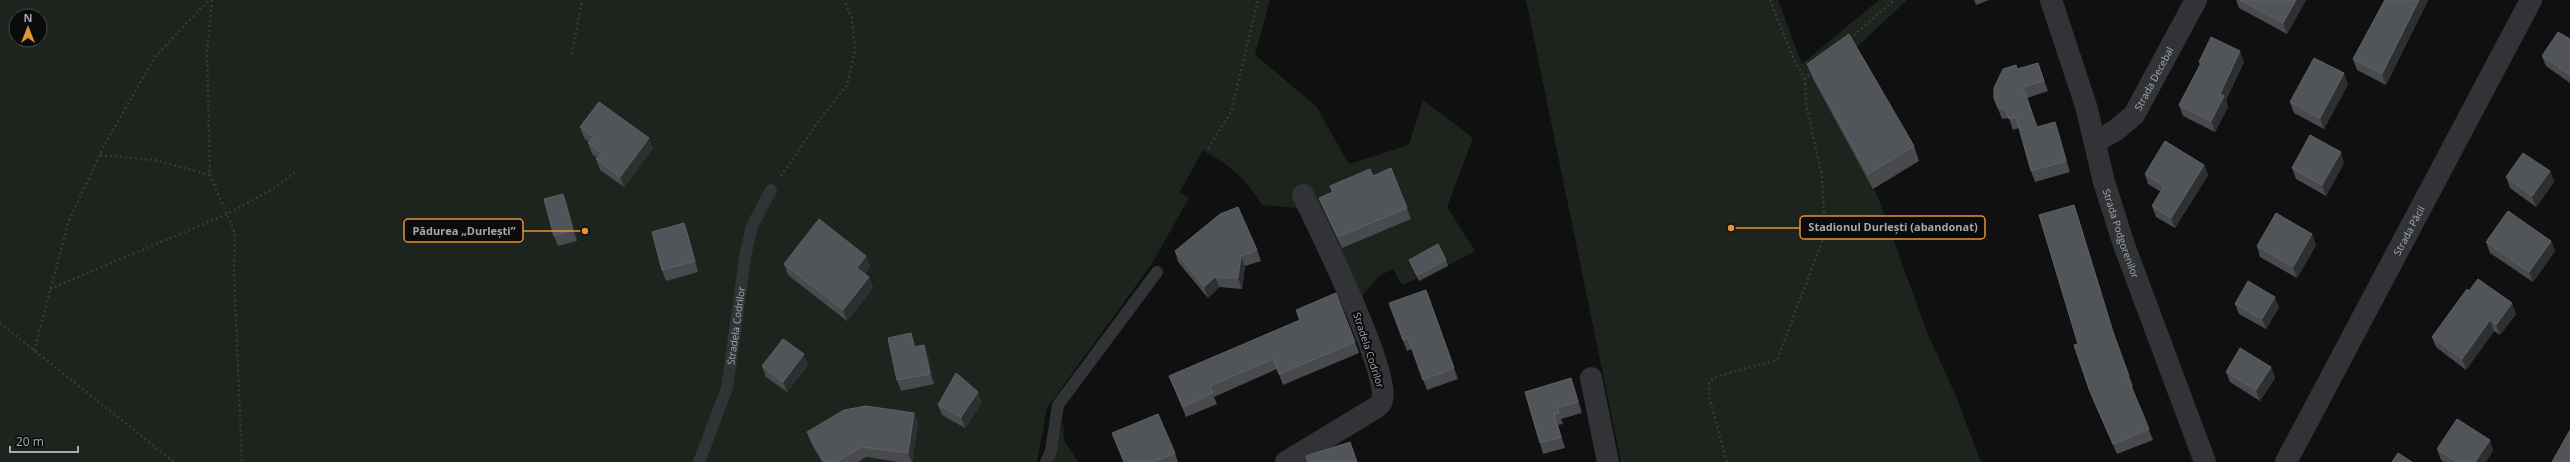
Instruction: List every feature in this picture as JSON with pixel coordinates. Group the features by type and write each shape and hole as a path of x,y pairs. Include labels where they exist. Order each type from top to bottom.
{"street":[{"name":"Strada Podgorenilor","path":"2052,0 2086,106 2104,182 2124,245 2205,462"},
{"name":"Strada Decebal","path":"2095,142 2116,130 2134,115 2196,0"},
{"name":"Strada Păcii","path":"2286,462 2532,0"},
{"name":"Stradela Codrilor","path":"1286,462 1377,408 1382,400 1383,390 1370,348 1347,286 1303,195"},
{"path":"1591,378 1608,462"}],"lane":[{"name":"Stradela Codrilor","path":"700,462 727,388 746,252 752,226 771,190"},
{"path":"1046,462 1051,451 1058,405 1157,272"}],"path":[{"path":"34,351 69,220 100,155 155,57 209,0"},
{"path":"212,0 207,51 210,175 236,233 234,273 242,462"},
{"path":"572,54 582,0"},
{"path":"771,190 820,120 847,85 855,51 852,18 844,0"},
{"path":"1208,148 1231,112 1258,0"},
{"path":"1727,462 1709,396 1709,383 1716,377 1777,360 1825,234 1822,176 1806,103 1805,78 1793,58 1770,0"},
{"path":"1847,42 1894,0"},
{"path":"1805,78 1817,68"},
{"path":"100,155 155,160 210,175"},
{"path":"50,290 227,214 275,188 294,172"},
{"path":"0,323 174,462"}],"shaded area":[{"path":"0,0 1270,0 1255,55 1316,106 1349,164 1409,145 1423,100 1473,138 1447,207 1475,251 1419,281 1418,278 1402,285 1393,269 1379,276 1361,297 1303,212 1297,208 1262,205 1250,187 1237,173 1203,150 1180,192 1189,198 1151,265 1047,408 1037,462 0,462"},
{"path":"1526,0 1778,0 1802,64 1879,0 1907,0 1855,49 1813,79 1877,195 1927,332 1955,394 1981,462 1621,462"},
{"path":"1063,421 1064,440 1078,462 1052,462"}],"building":[{"path":"2240,0 2296,0 2283,23"},
{"path":"2385,0 2419,0 2382,74 2353,59"},
{"path":"2558,32 2570,39 2570,75 2542,56"},
{"path":"1849,34 1914,146 1868,174 1807,64"},
{"path":"2211,37 2240,51 2220,94 2224,96 2211,121 2179,105 2201,63 2199,62"},
{"path":"2314,58 2344,73 2320,118 2290,102"},
{"path":"2038,63 2044,81 2023,87 2037,127 2055,122 2066,161 2031,171 2016,117 2009,119 2005,108 1998,108 1994,98 1994,88 2003,69 2016,65 2017,69"},
{"path":"599,102 649,138 620,177 596,159 601,153 588,143 593,137 580,127"},
{"path":"2310,135 2341,152 2322,185 2292,168"},
{"path":"2165,141 2204,165 2171,218 2152,206 2164,186 2145,174"},
{"path":"2523,153 2550,171 2532,196 2506,177"},
{"path":"1391,168 1407,208 1338,237 1319,198 1333,192 1330,186 1370,169 1373,176"},
{"path":"563,194 573,230 554,236 544,199"},
{"path":"2074,205 2113,332 2129,376 2127,376 2149,429 2113,444 2089,389 2074,345 2078,344 2039,215"},
{"path":"1238,207 1257,250 1241,256 1238,278 1215,277 1204,287 1175,251 1220,214"},
{"path":"2508,211 2551,241 2529,272 2486,242"},
{"path":"2276,213 2312,234 2293,267 2257,246"},
{"path":"819,219 866,256 857,268 869,277 843,310 784,264"},
{"path":"684,223 695,261 662,270 652,232"},
{"path":"1438,244 1446,260 1417,275 1409,260"},
{"path":"2478,279 2512,303 2496,325 2490,320 2462,359 2432,337 2467,289 2469,291"},
{"path":"2248,281 2275,297 2262,319 2235,304"},
{"path":"1426,290 1454,368 1423,380 1408,338 1403,340 1389,303"},
{"path":"1336,293 1355,342 1279,374 1273,359 1210,386 1213,393 1183,407 1169,376 1300,320 1296,310"},
{"path":"911,333 914,347 924,345 930,374 897,380 888,338"},
{"path":"783,339 804,354 783,382 762,366"},
{"path":"2240,348 2271,367 2256,390 2226,372"},
{"path":"956,373 978,392 961,417 938,405"},
{"path":"1571,378 1578,402 1557,408 1559,413 1554,414 1561,437 1540,443 1525,392"},
{"path":"866,406 914,413 908,453 862,447 836,462 825,462 807,432 844,410"},
{"path":"1158,414 1175,453 1153,462 1124,462 1112,433"},
{"path":"2457,419 2490,440 2475,462 2457,462 2437,449"},
{"path":"2570,430 2570,462 2552,462"},
{"path":"1350,442 1357,462 1308,462 1306,456"},
{"path":"2398,453 2412,462 2392,462"}],"place":[{"name":"Stadionul Durlești (abandonat)","path":"1731,228"},
{"name":"Pădurea „Durlești”","path":"585,231"}]}
